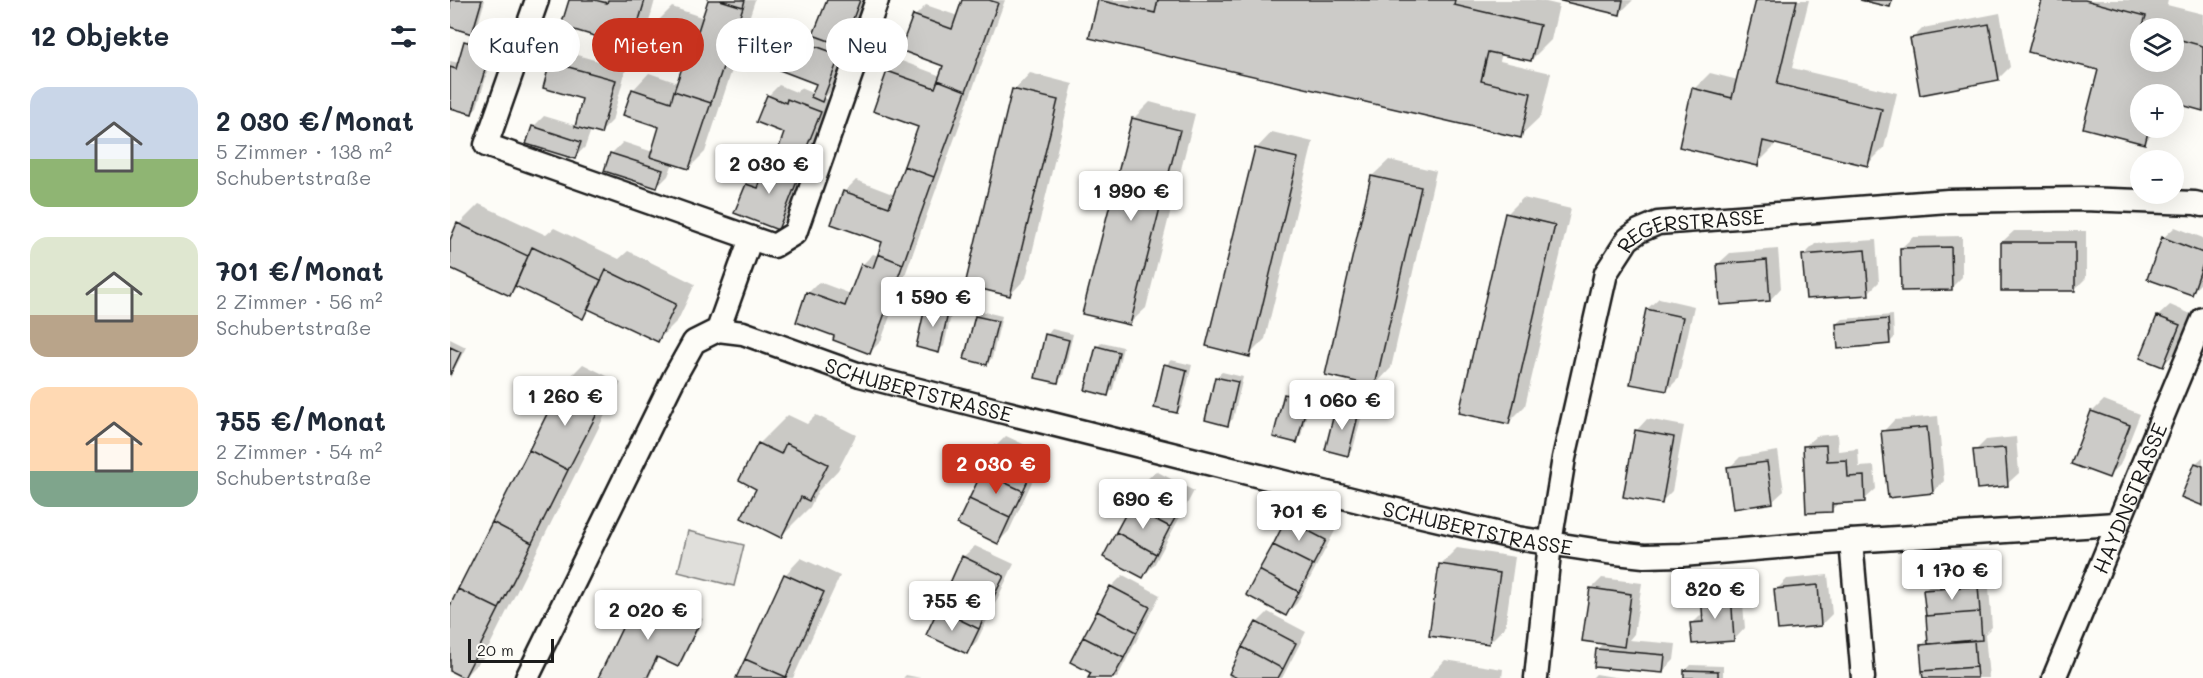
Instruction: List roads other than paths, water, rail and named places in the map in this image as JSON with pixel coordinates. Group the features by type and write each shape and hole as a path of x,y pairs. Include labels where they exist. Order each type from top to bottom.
{"street":[{"path":"537,0 486,145 774,246 795,233 877,0"},
{"name":"REGERSTRASSE","path":"1536,678 1550,543 1564,458 1606,273 1628,239 1639,231 1658,223 1948,201 2083,199 2203,205"},
{"path":"527,678 689,351 694,342 718,330 751,238"},
{"name":"HAYDNSTRASSE","path":"2054,678 2203,319"},
{"name":"SCHUBERTSTRASSE","path":"718,330 742,333 860,375 936,395 1375,505 1550,543 1644,556 1682,555 1851,541 2116,524"},
{"path":"1851,541 1863,678"}]}
